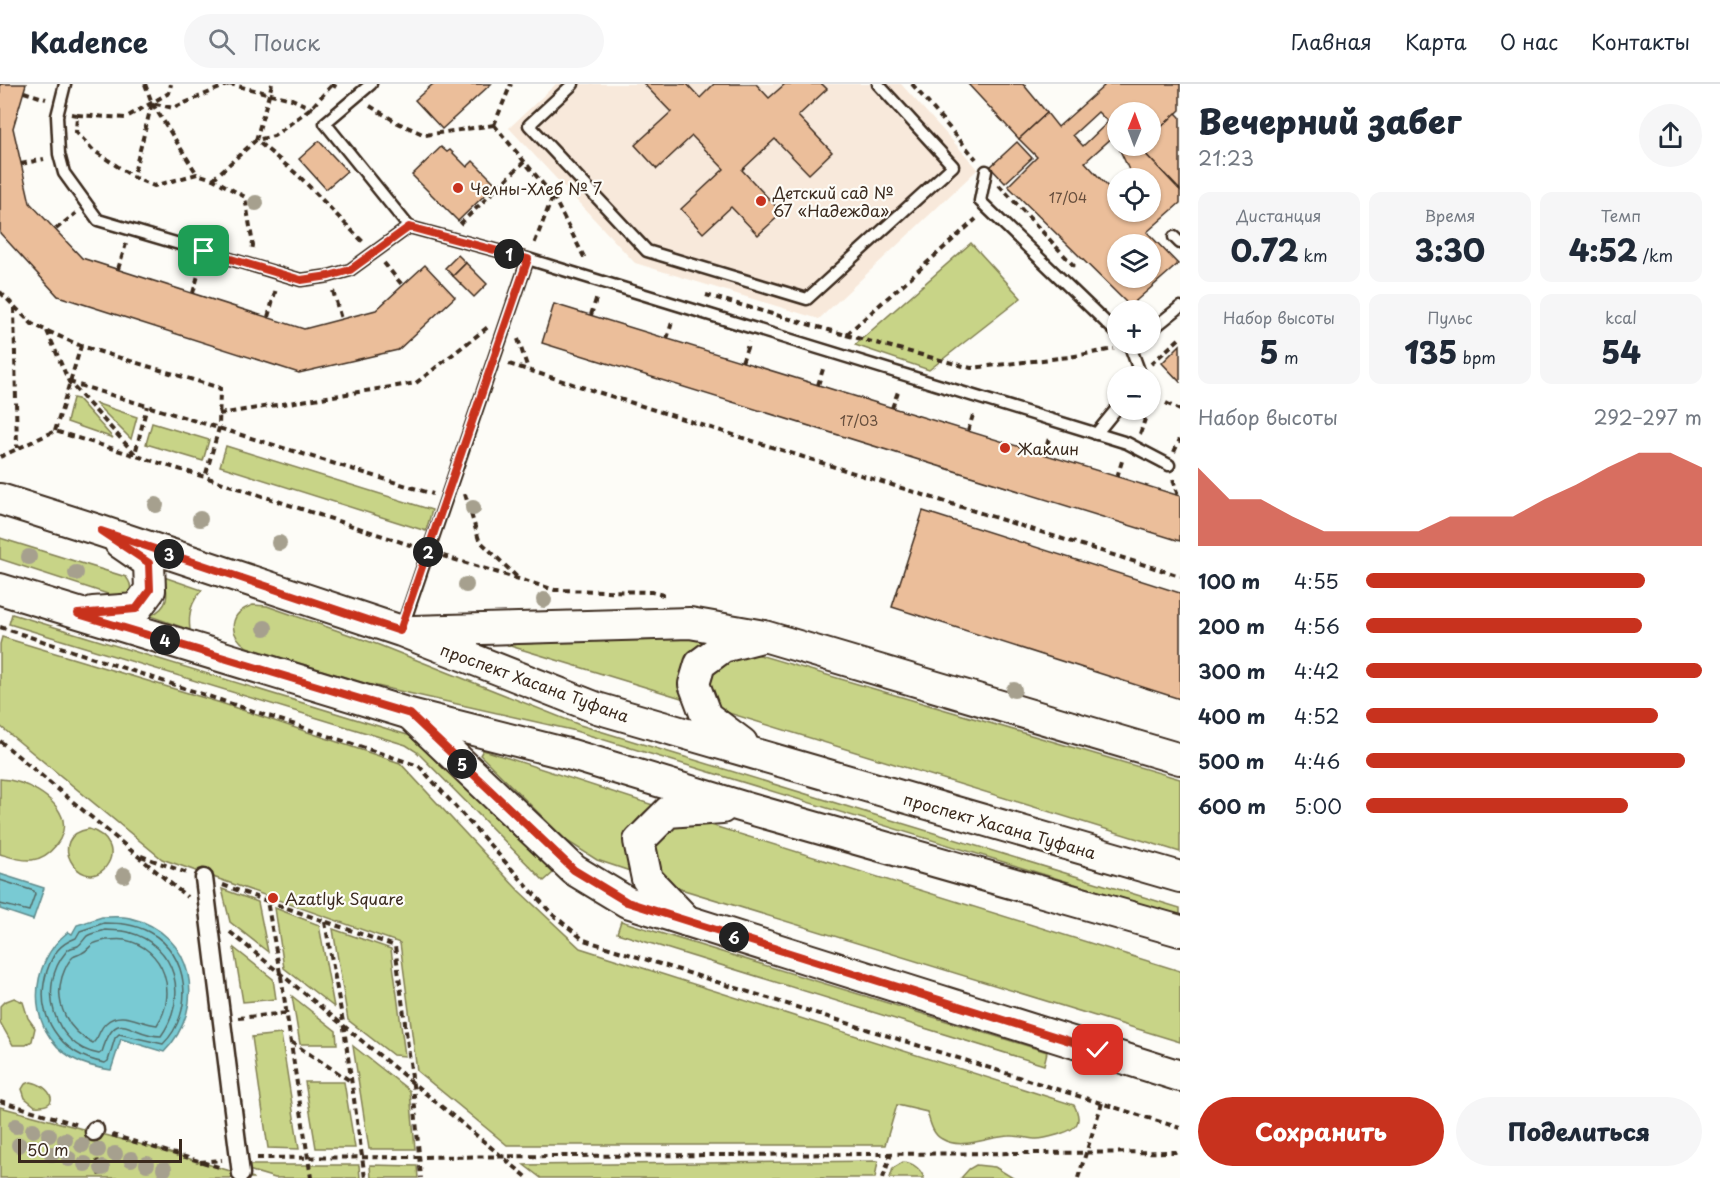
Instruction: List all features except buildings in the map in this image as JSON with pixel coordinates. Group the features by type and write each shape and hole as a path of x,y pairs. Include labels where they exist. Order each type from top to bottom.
{"main road":[{"name":"проспект Хасана Туфана","path":"0,499 400,631 597,708 1180,877"},
{"path":"78,614 136,609 150,590 149,563 101,531"},
{"path":"0,589 410,714 572,755 740,806 1180,932"},
{"path":"400,631 690,623 764,636 1180,759"},
{"path":"757,755 706,716 694,684 700,664 723,646 764,636"},
{"path":"410,714 574,870 627,902 1180,1076"},
{"path":"689,923 647,879 639,842 668,812 740,806"}],"street":[{"path":"204,878 241,1166"}],"lane":[{"path":"65,84 58,107 59,154 64,173 98,219 301,280 350,270 409,227"},
{"path":"371,84 325,123 409,227 528,259 1136,446 1169,465"},
{"path":"573,84 529,125 647,251 807,299 953,166 878,84"},
{"path":"986,171 980,201 1107,323"},
{"path":"400,631 528,259"},
{"path":"1161,322 1180,307"},
{"path":"1096,434 1107,420"}],"path":[{"path":"145,84 152,103 197,174"},
{"path":"24,92 77,115 125,118 169,93 171,84"},
{"path":"152,103 173,108 229,84 292,99 312,107 325,123"},
{"path":"256,140 272,84"},
{"path":"494,126 511,84"},
{"path":"912,84 986,171 1079,271"},
{"path":"213,179 256,140 274,136 312,107 332,85"},
{"path":"356,98 398,123 425,135 494,126"},
{"path":"133,177 152,103"},
{"path":"77,115 76,132 93,150 133,177 154,186 197,174 213,179 245,197 253,245 248,264"},
{"path":"494,126 552,196 585,260 601,281"},
{"path":"256,140 299,176 375,253 403,286"},
{"path":"21,164 59,154"},
{"path":"446,237 524,162"},
{"path":"528,259 552,196"},
{"path":"56,229 87,205"},
{"path":"118,269 131,229"},
{"path":"193,293 204,251"},
{"path":"268,317 280,274"},
{"path":"329,276 341,319"},
{"path":"0,292 32,324 81,346 220,388 219,428 205,477"},
{"path":"14,306 16,448"},
{"path":"219,414 416,383 493,323 509,314"},
{"path":"47,331 69,382 135,454"},
{"path":"837,354 846,335 970,368 1069,357 1107,349"},
{"path":"1150,366 1180,338"},
{"path":"55,431 81,346"},
{"path":"492,363 502,362 1180,576"},
{"path":"69,382 446,498"},
{"path":"135,454 147,406"},
{"path":"1136,446 1145,420"},
{"path":"0,457 55,431 135,454 428,551"},
{"path":"457,467 479,540 520,579"},
{"path":"0,741 528,1178"},
{"path":"311,1178 287,1013 267,901 395,946 413,1085 421,1178"},
{"path":"325,921 345,1028 365,1178"},
{"path":"222,1020 287,1013"},
{"path":"291,1042 352,1082"},
{"path":"0,1101 200,1162 241,1166 308,1158 1180,1152"},
{"path":"1078,1178 1102,1103 1180,1128"},
{"path":"94,1131 100,1178"},
{"path":"883,1178 891,1155"},
{"path":"200,1162 241,1166"}],"shaded area":[{"name":"Детский сад № 67 «Надежда»","path":"556,84 901,84 978,169 819,319 635,263 509,128"}],"green space":[{"path":"971,243 1021,298 929,370 855,345"},
{"path":"73,398 78,399 113,438 67,422"},
{"path":"95,403 137,417 131,439"},
{"path":"152,423 209,440 203,461 146,444"},
{"path":"226,446 432,510 426,531 220,466"},
{"path":"0,538 126,577 131,587 130,590 120,598 0,559"},
{"path":"164,577 202,590 191,608 190,630 150,616 161,609 166,600 167,590"},
{"path":"253,605 267,606 379,645 580,725 1180,908 1180,916 572,730 368,684 247,647 236,636 234,624 239,613"},
{"path":"12,614 414,737 438,753 553,873 544,881 417,752 406,745 9,624"},
{"path":"673,635 705,641 688,700 507,645"},
{"path":"2,637 221,703 400,763 519,891 580,948 1074,1105 1078,1116 1077,1124 1066,1132 1043,1138 1010,1136 958,1144 942,1139 936,1134 927,1112 897,1105 885,1145 507,1145 417,1071 400,943 162,859 0,726 0,644"},
{"path":"742,650 1180,779 1180,852 719,710 709,690 709,672"},
{"path":"483,750 653,805 637,819 628,834 626,850 630,871 597,860 567,841 480,755"},
{"path":"0,779 19,782 38,791 59,811 64,827 62,834 55,846 45,855 28,860 0,854"},
{"path":"688,818 1180,971 1180,1042 671,886 652,864 656,836"},
{"path":"89,829 101,835 111,850 111,856 104,869 95,874 85,874 77,869 68,851 69,842 76,834"},
{"path":"222,889 258,902 268,952 230,922"},
{"path":"275,908 319,925 334,1007 284,968"},
{"path":"621,921 1047,1052 1044,1065 617,933"},
{"path":"333,929 391,949 405,1056 393,1055 348,1020"},
{"path":"234,948 273,979 276,999 243,1002"},
{"path":"292,996 336,1031 337,1044 300,1044"},
{"path":"14,998 23,1002 28,1018 35,1028 32,1041 26,1045 13,1045 0,1022 0,1006"},
{"path":"281,1034 299,1149 268,1148 252,1037"},
{"path":"353,1046 410,1091 415,1149 369,1149"},
{"path":"31,1082 48,1091 51,1096 49,1104 35,1106 25,1098 22,1089 25,1084"},
{"path":"305,1082 344,1082 355,1148 316,1148"},
{"path":"0,1107 143,1145 254,1178 0,1178"},
{"path":"878,1161 875,1178 541,1178 524,1165"},
{"path":"903,1162 916,1167 924,1178 890,1178 893,1168"},
{"path":"245,1165 359,1165 360,1178 275,1178 245,1169"},
{"path":"370,1165 417,1166 418,1178 371,1178"},
{"path":"976,1165 995,1167 1013,1178 961,1178"}],"water":[{"path":"0,874 44,888 33,920 0,909"},
{"path":"102,917 130,918 152,926 169,939 181,955 188,974 190,994 186,1014 178,1034 164,1052 121,1039 111,1070 81,1063 57,1046 46,1031 37,996 39,978 45,961 55,945 68,932 72,934 77,925"}],"place":[{"name":"Челны-Хлеб № 7","path":"458,188"},
{"name":"Детский сад № 67 «Надежда»","path":"761,201"},
{"name":"Жаклин","path":"1005,448"},
{"name":"Azatlyk Square","path":"273,898"}],"route":[{"path":"204,251 301,280 350,270 409,227 528,259 400,631 101,531 149,563 150,590 136,609 78,614 410,714 574,870 627,902 1098,1050"}]}
